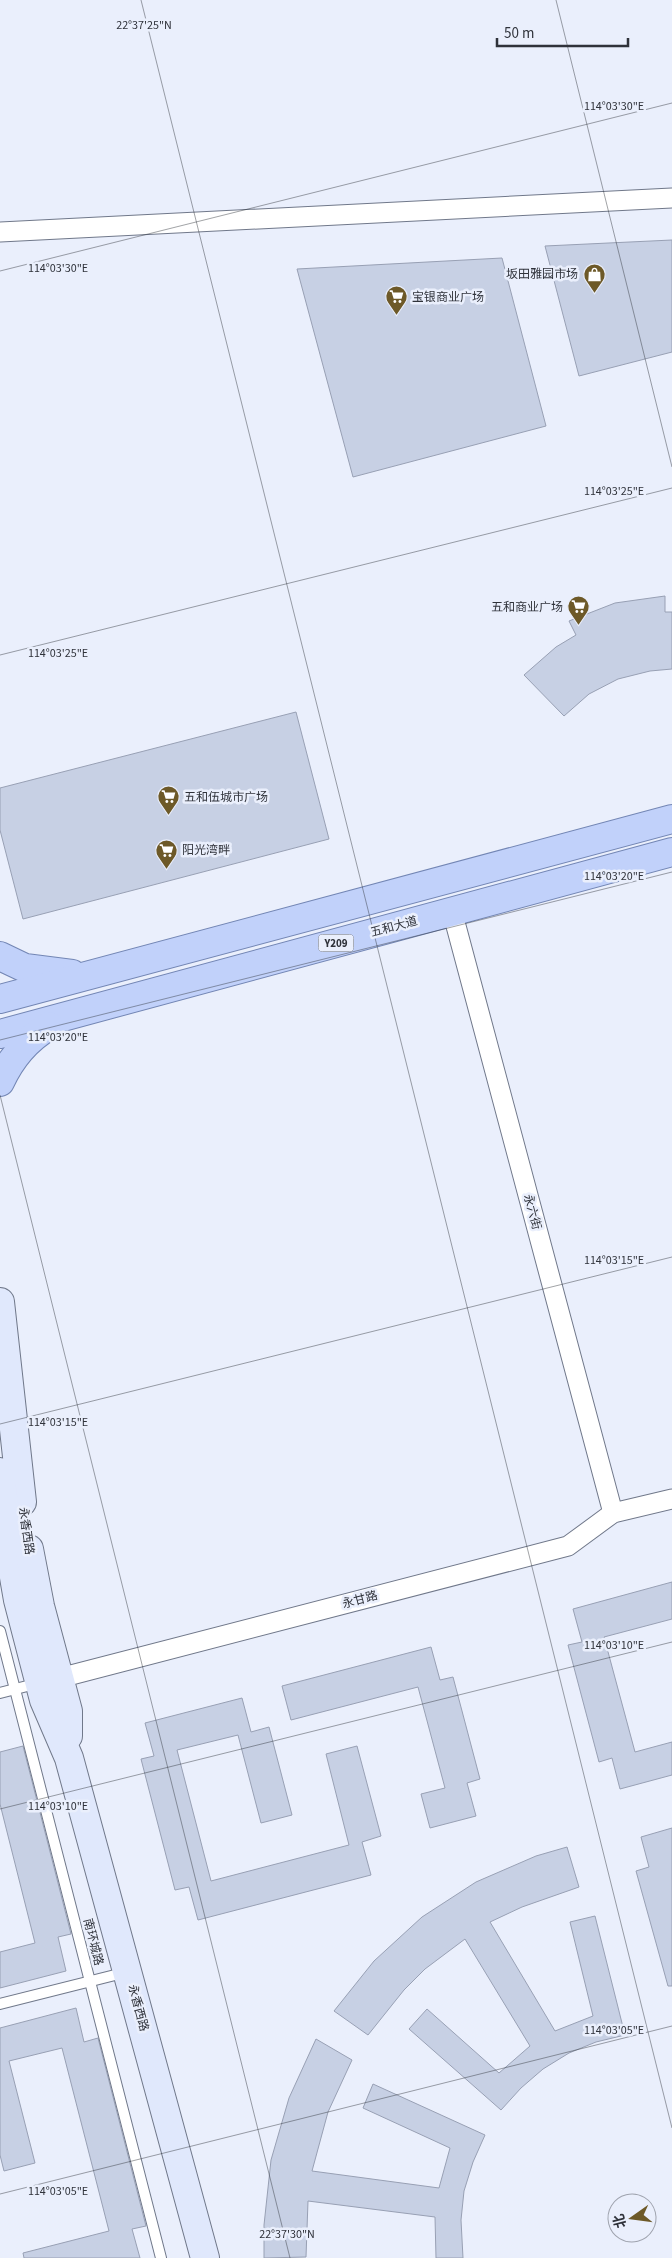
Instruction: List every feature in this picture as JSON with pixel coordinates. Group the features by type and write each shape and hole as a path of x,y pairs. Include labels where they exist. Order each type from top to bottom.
{"main road":[{"path":"0,999 672,819"},
{"name":"五和大道","path":"0,1034 70,1017 672,852"},
{"path":"0,956 6,961 35,970 69,974 94,974"},
{"path":"94,974 105,1007"},
{"path":"0,1082 11,1060 33,1035 70,1017"},
{"name":"永香西路","path":"0,1302 31,1564 38,1684"},
{"name":"永香西路","path":"0,1472 11,1560 38,1684 69,1758 204,2258"}],"street":[{"path":"0,232 672,198"},
{"name":"永六街","path":"452,911 612,1513"},
{"name":"永甘路","path":"38,1684 568,1546 612,1513 672,1499"}],"lane":[{"name":"南环城路","path":"0,1632 38,1684 90,1981 161,2258"},
{"path":"0,1693 38,1684"},
{"path":"0,2004 128,1972"}],"building":[{"path":"672,240 672,352 579,376 545,246"},
{"name":"宝银商业广场","path":"502,258 546,426 353,477 297,269"},
{"path":"665,596 665,612 672,612 672,669 650,671 618,679 589,694 564,716 524,675 556,647 576,635 569,621 615,603"},
{"name":"五和伍城市广场","path":"296,712 329,839 23,919 0,830 0,788"},
{"path":"672,1582 672,1619 604,1637 635,1752 672,1742 672,1775 620,1789 612,1758 599,1762 568,1645 582,1642 573,1609"},
{"path":"431,1647 440,1680 453,1677 480,1779 467,1783 476,1816 430,1828 421,1794 445,1788 418,1687 291,1720 282,1686"},
{"path":"242,1698 251,1732 269,1727 292,1815 261,1823 238,1735 177,1750 211,1881 349,1845 326,1754 357,1746 381,1836 362,1842 371,1875 198,1920 189,1887 175,1890 141,1759 154,1756 145,1723"},
{"path":"23,1746 71,1934 58,1937 66,1971 0,1988 0,1952 35,1943 0,1804 0,1752"},
{"path":"672,1828 672,1986 668,1986 636,1871 649,1867 641,1837"},
{"path":"567,1847 579,1887 522,1907 490,1922 555,2031 593,2016 570,1922 595,1916 625,2035 596,2042 569,2053 543,2069 521,2088 501,2110 409,2029 427,2009 499,2073 530,2046 465,1939 425,1969 404,1990 368,2035 334,2011 374,1961 422,1917 476,1882 536,1856"},
{"path":"76,2008 84,2042 98,2038 146,2226 132,2229 140,2258 24,2258 23,2253 109,2231 62,2048 9,2061 35,2163 4,2171 0,2155 0,2028"},
{"path":"316,2039 352,2060 328,2112 312,2171 439,2188 450,2148 363,2108 373,2084 485,2135 473,2162 464,2191 461,2220 463,2258 436,2258 435,2217 308,2201 306,2257 264,2258 264,2225 271,2160 289,2098"}],"place":[{"name":"坂田雅园市场","path":"594,293"},
{"name":"宝银商业广场","path":"396,316"},
{"name":"五和商业广场","path":"579,626"},
{"name":"五和伍城市广场","path":"168,816"},
{"name":"阳光湾畔","path":"166,869"}]}
